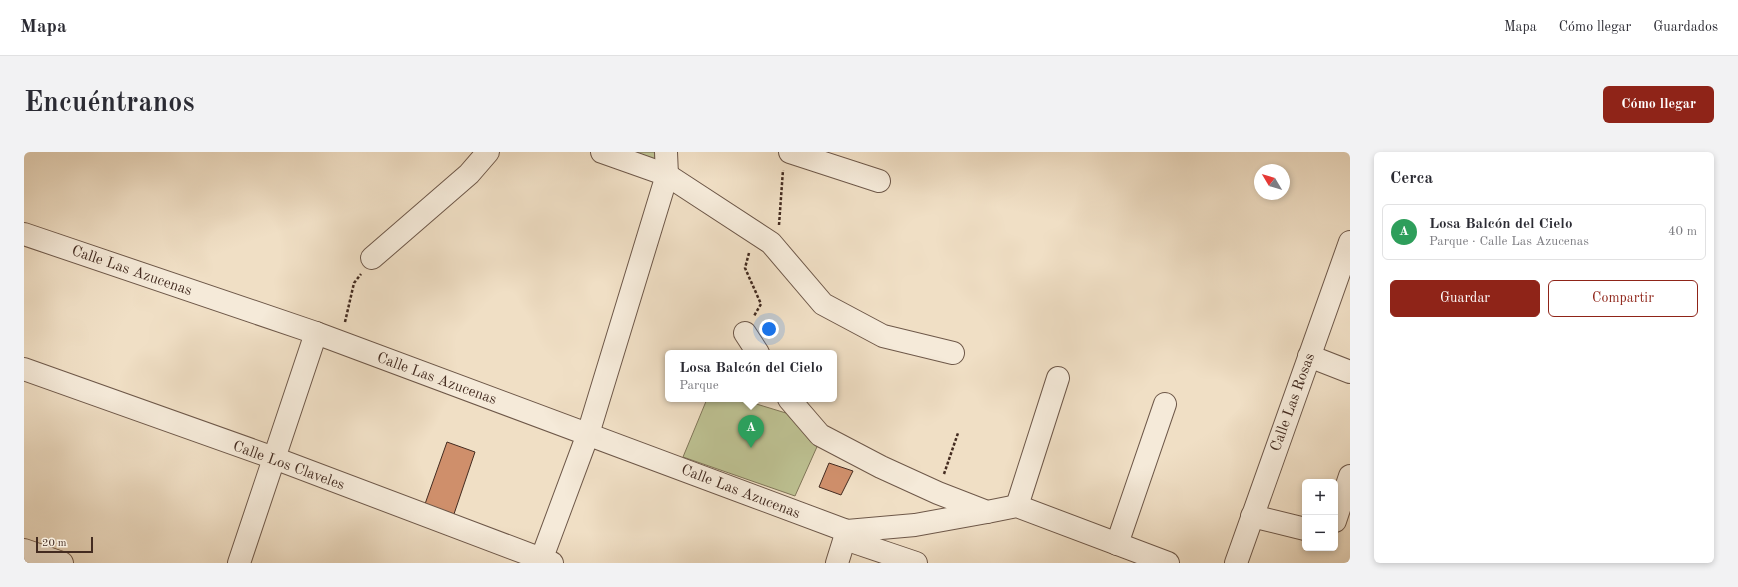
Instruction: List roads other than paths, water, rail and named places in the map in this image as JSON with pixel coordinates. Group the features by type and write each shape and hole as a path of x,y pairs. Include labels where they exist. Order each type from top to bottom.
{"street":[{"path":"372,258 468,174 488,152"},
{"path":"602,152 667,175 771,243 823,304 883,336 953,353"},
{"path":"545,562 588,434 667,175 666,152"},
{"path":"787,160 878,181"},
{"name":"Calle Las Azucenas","path":"24,234 316,333 588,434 916,563"},
{"name":"Calle Las Rosas","path":"1236,563 1350,242"},
{"path":"239,563 316,333"},
{"path":"746,333 756,350"},
{"path":"1309,356 1350,372"},
{"name":"Calle Los Claveles","path":"24,369 274,458 545,562"},
{"path":"1017,506 1058,378"},
{"path":"792,402 820,435 881,467 938,493 987,512"},
{"path":"1117,544 1165,404"},
{"path":"1337,515 1350,476"},
{"path":"837,563 846,535 915,525 1017,506 1168,563"},
{"path":"1252,516 1302,529"},
{"path":"24,550 62,563"}],"place":[{"name":"Losa Balcón del Cielo","path":"751,448"}]}
